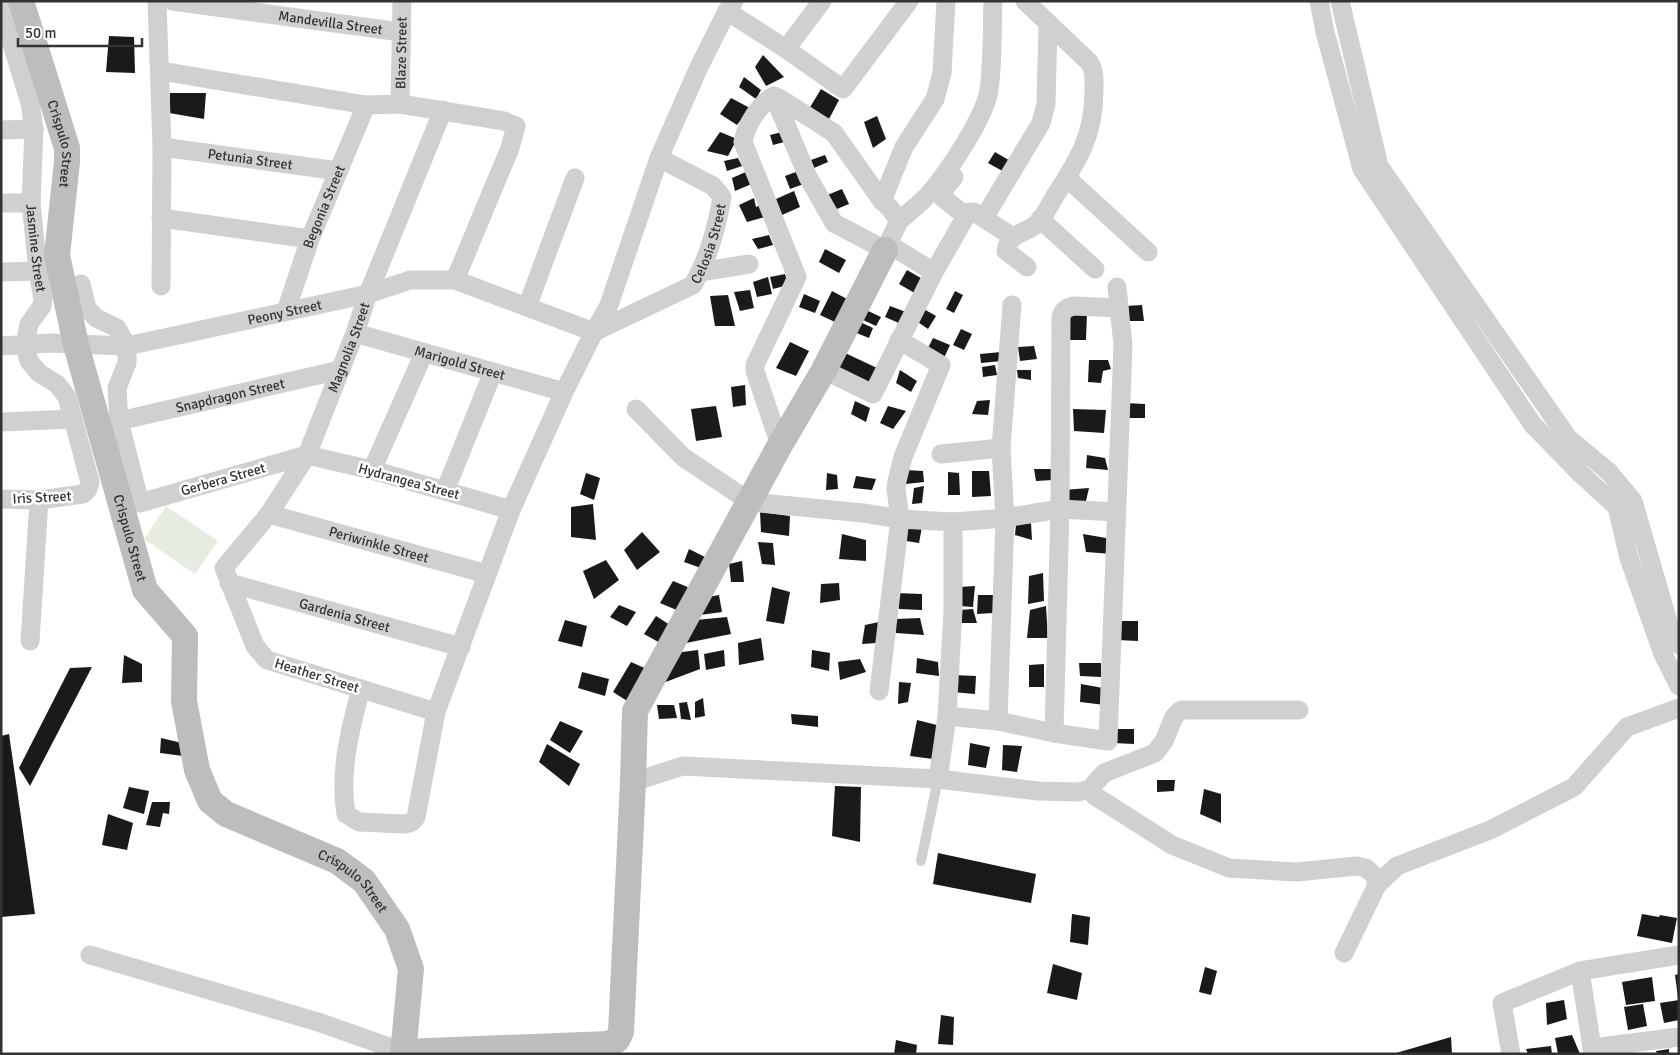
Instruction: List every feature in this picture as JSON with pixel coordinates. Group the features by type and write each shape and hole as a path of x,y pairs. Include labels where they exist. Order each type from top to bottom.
{"street":[{"name":"Crispulo Street","path":"21,1 67,148 57,255 76,345 144,590 185,636 184,701 197,770 210,801 226,814 337,861 364,881 396,929 411,969 403,1053"},
{"path":"157,1 161,71 162,286"},
{"name":"Mandevilla Street","path":"172,1 401,32"},
{"name":"Blaze Street","path":"400,104 402,1"},
{"path":"786,49 822,1"},
{"path":"362,689 350,726 343,796 346,814 358,822 405,824 412,822 416,817 436,712 511,510 564,392 609,305 659,158 699,67 730,6 786,49 843,89 909,1"},
{"path":"882,201 904,147 935,99 942,73 946,1"},
{"path":"90,955 318,1022 403,1053 608,1044 617,1040 621,1032 635,711 780,445 824,370 899,221 929,195 960,152 977,121 989,92 993,1"},
{"path":"1002,1 997,94 993,106 960,170 945,188 943,198 1013,237"},
{"path":"1025,1 1094,69 1093,116 1079,158 1038,223 1013,237 1007,246 1006,251 1027,267"},
{"path":"1319,1 1325,32 1362,169 1533,425 1581,474 1617,507 1632,566 1663,654 1679,686"},
{"path":"1340,1 1380,166 1568,438 1609,472 1633,501 1669,625 1679,645"},
{"name":"Jasmine Street","path":"1,8 8,54 30,103 34,129 31,203 43,299 42,306 29,324 25,345"},
{"path":"824,370 873,394 934,272 1041,123 1046,104 1048,23"},
{"path":"161,71 366,105 400,104 443,110 504,121 516,126 510,148 455,280"},
{"path":"774,96 834,133 882,201 890,208 899,221"},
{"path":"774,96 808,177 834,223 934,272"},
{"path":"774,96 765,101 744,133 743,142 797,277 755,365 755,371 780,445"},
{"name":"Begonia Street","path":"286,311 310,240 366,105"},
{"name":"Magnolia Street","path":"226,575 269,514 307,454 368,294 443,110"},
{"path":"1,130 34,129"},
{"name":"Petunia Street","path":"162,147 339,171"},
{"name":"Celosia Street","path":"594,332 693,285 700,272 719,216 722,197 712,186 659,158"},
{"path":"527,307 575,178"},
{"path":"1066,178 1148,252"},
{"path":"1,203 31,203"},
{"path":"161,218 310,240"},
{"path":"1040,219 1095,270"},
{"path":"700,272 749,264"},
{"path":"1,272 38,271"},
{"name":"Peony Street","path":"1,346 50,344 127,346 368,294 410,280 455,280 594,332"},
{"path":"81,284 87,308 96,318 117,328 127,346 127,363 117,388 119,421"},
{"path":"947,716 998,721 1108,742 1122,345 1117,287"},
{"path":"998,721 1005,518 1001,448 1012,305"},
{"path":"1054,733 1060,509 1061,317 1062,312 1066,308 1073,306 1119,308"},
{"name":"Marigold Street","path":"355,332 564,392"},
{"path":"879,691 900,519 896,489 903,458 940,365 899,340"},
{"path":"1,422 74,419 67,397 57,384 40,373 29,361 25,345"},
{"path":"372,470 424,353"},
{"name":"Snapdragon Street","path":"119,421 340,370"},
{"path":"445,491 492,372"},
{"path":"636,409 683,457 750,502 863,513 900,519 953,522 1005,518 1060,509 1116,512"},
{"name":"Iris Street","path":"1,499 39,500 83,494 88,489 90,482 74,419"},
{"name":"Gerbera Street","path":"119,421 140,503 307,454"},
{"path":"940,454 1001,448"},
{"name":"Hydrangea Street","path":"307,454 372,470 511,510"},
{"path":"30,641 39,500"},
{"name":"Periwinkle Street","path":"269,514 487,574"},
{"path":"938,779 947,716 953,611 953,522"},
{"name":"Gardenia Street","path":"226,575 461,647"},
{"name":"Heather Street","path":"226,575 255,646 267,660 436,712"},
{"path":"1344,953 1377,885 1397,866 1490,830 1574,787 1627,727 1679,708"},
{"path":"633,782 683,766 938,779 1038,791 1078,792 1090,789 1104,773 1154,753 1164,741 1174,717 1181,710 1299,710"},
{"path":"1090,789 1095,796 1172,846 1229,868 1296,872 1356,866 1366,868 1376,877 1377,885"},
{"path":"1511,1054 1502,1003 1580,971 1679,954"},
{"path":"1580,971 1592,1051 1679,1038"}],"lane":[{"path":"921,860 938,779"}],"shaded area":[{"path":"166,506 218,541 195,574 144,539"}],"building":[{"path":"109,36 134,37 135,73 106,72"},
{"path":"763,55 784,77 766,86 755,67"},
{"path":"744,77 761,90 756,99 739,87"},
{"path":"821,89 839,100 829,119 809,109"},
{"path":"170,93 206,93 204,119 169,113"},
{"path":"731,98 750,108 737,125 720,114"},
{"path":"877,116 886,139 873,148 864,122"},
{"path":"786,131 788,141 773,145 770,135"},
{"path":"720,132 737,139 728,156 707,151"},
{"path":"995,152 1012,162 1006,173 988,163"},
{"path":"825,155 828,162 814,168 811,160"},
{"path":"738,158 742,166 727,171 724,161"},
{"path":"804,169 809,182 790,189 785,176"},
{"path":"748,171 754,183 735,191 732,178"},
{"path":"842,189 849,204 832,211 825,196"},
{"path":"794,191 800,207 782,215 776,199"},
{"path":"754,198 756,207 763,204 765,217 747,222 739,205"},
{"path":"769,235 773,245 758,249 752,239"},
{"path":"825,249 846,260 839,273 819,262"},
{"path":"907,270 926,281 918,295 899,284"},
{"path":"785,274 788,285 773,289 770,277"},
{"path":"768,277 772,294 757,297 753,282"},
{"path":"750,290 754,308 740,311 734,292"},
{"path":"832,291 847,299 835,322 820,315"},
{"path":"955,291 963,295 954,313 946,309"},
{"path":"804,294 820,301 815,313 799,307"},
{"path":"728,295 735,326 715,326 710,296"},
{"path":"1142,305 1144,321 1128,321 1126,306"},
{"path":"890,306 906,312 901,324 885,317"},
{"path":"922,308 936,316 928,329 915,320"},
{"path":"866,310 881,317 876,326 861,319"},
{"path":"1064,313 1087,313 1086,340 1064,340"},
{"path":"858,321 873,328 869,338 854,332"},
{"path":"961,329 972,334 964,350 953,345"},
{"path":"933,338 950,345 943,360 926,352"},
{"path":"790,342 809,351 796,376 776,368"},
{"path":"1034,346 1037,359 1020,361 1018,347"},
{"path":"843,352 877,368 870,384 835,368"},
{"path":"1001,352 1002,361 981,363 980,354"},
{"path":"1089,360 1108,360 1111,369 1103,371 1101,383 1088,382"},
{"path":"995,365 997,375 983,377 982,367"},
{"path":"900,370 917,381 911,392 896,383"},
{"path":"1017,370 1031,370 1031,380 1018,378"},
{"path":"745,385 746,405 733,407 731,387"},
{"path":"990,400 988,415 972,414 977,401"},
{"path":"855,401 870,408 866,422 851,414"},
{"path":"1125,403 1145,404 1145,418 1126,418"},
{"path":"716,406 722,437 696,441 691,409"},
{"path":"888,406 906,411 893,429 880,423"},
{"path":"1073,409 1106,410 1104,433 1074,431"},
{"path":"1087,455 1105,458 1108,470 1086,468"},
{"path":"1034,469 1051,469 1053,480 1036,481"},
{"path":"906,470 923,471 924,482 906,484"},
{"path":"972,471 989,471 991,496 972,497"},
{"path":"948,472 959,473 960,495 948,495"},
{"path":"586,473 600,478 594,500 580,494"},
{"path":"827,473 837,475 838,489 826,490"},
{"path":"856,476 876,479 872,490 853,488"},
{"path":"924,486 922,503 912,504 914,488"},
{"path":"1089,488 1086,501 1063,501 1063,490"},
{"path":"593,504 596,540 571,537 571,507"},
{"path":"760,512 790,516 789,536 761,532"},
{"path":"1031,523 1032,540 1015,535 1016,524"},
{"path":"907,524 922,527 919,543 906,541"},
{"path":"642,532 660,552 637,570 624,550"},
{"path":"842,534 866,540 866,561 839,559"},
{"path":"1083,534 1106,538 1112,554 1086,552"},
{"path":"758,542 773,543 775,565 762,564"},
{"path":"689,549 705,557 701,568 684,562"},
{"path":"606,560 619,580 594,599 583,571"},
{"path":"742,561 744,582 731,582 729,564"},
{"path":"1043,573 1044,601 1028,604 1029,576"},
{"path":"673,581 690,588 679,611 660,603"},
{"path":"839,583 840,600 820,603 821,584"},
{"path":"975,586 973,607 959,606 959,587"},
{"path":"772,587 790,592 784,624 766,621"},
{"path":"895,593 922,594 922,610 899,609"},
{"path":"719,595 722,612 700,615 708,597"},
{"path":"978,595 993,595 993,613 977,614"},
{"path":"619,605 636,612 627,626 610,617"},
{"path":"1046,606 1048,638 1027,638 1030,610"},
{"path":"973,609 977,623 960,623 959,610"},
{"path":"656,616 670,625 662,644 644,634"},
{"path":"727,617 731,634 686,643 696,620"},
{"path":"920,618 924,635 896,633 896,619"},
{"path":"565,620 587,626 582,647 558,641"},
{"path":"1118,621 1138,621 1138,641 1117,640"},
{"path":"879,622 877,643 862,644 865,625"},
{"path":"761,638 764,660 739,665 738,643"},
{"path":"698,650 700,669 663,683 682,652"},
{"path":"724,650 725,666 706,670 704,654"},
{"path":"812,650 830,653 829,671 811,667"},
{"path":"124,655 142,664 142,682 122,683"},
{"path":"917,658 938,662 939,676 916,673"},
{"path":"860,659 866,672 840,680 838,662"},
{"path":"631,662 649,670 632,704 613,692"},
{"path":"1079,663 1101,663 1101,677 1080,676"},
{"path":"1044,664 1044,687 1029,687 1029,665"},
{"path":"92,667 30,786 19,768 70,668"},
{"path":"582,672 609,679 605,696 578,688"},
{"path":"953,675 976,676 975,694 952,692"},
{"path":"899,682 911,683 908,702 898,704"},
{"path":"1081,684 1103,688 1105,705 1080,702"},
{"path":"703,698 705,716 695,718 695,702"},
{"path":"687,702 691,720 681,719 679,703"},
{"path":"657,705 674,705 677,718 659,719"},
{"path":"791,714 818,716 818,727 792,724"},
{"path":"917,720 937,725 933,759 910,756"},
{"path":"560,721 583,731 570,753 550,740"},
{"path":"1116,729 1134,729 1134,744 1113,743"},
{"path":"9,734 35,914 1,917 1,736"},
{"path":"161,738 182,743 183,756 160,753"},
{"path":"970,743 990,747 986,768 968,765"},
{"path":"547,744 580,764 569,786 539,762"},
{"path":"1003,745 1022,746 1017,772 1002,770"},
{"path":"1157,780 1175,780 1174,791 1157,792"},
{"path":"835,786 861,787 860,842 832,836"},
{"path":"129,787 149,791 144,814 123,808"},
{"path":"1204,789 1221,794 1221,823 1200,814"},
{"path":"152,802 170,802 169,814 163,813 160,827 146,825"},
{"path":"108,814 133,823 127,850 102,845"},
{"path":"938,853 1036,874 1031,903 933,884"},
{"path":"1072,914 1090,917 1088,945 1070,942"},
{"path":"1642,914 1677,918 1672,943 1637,936"},
{"path":"1053,964 1082,973 1077,1000 1047,993"},
{"path":"1205,967 1217,971 1211,995 1199,992"},
{"path":"1679,974 1679,998 1678,998 1675,975"},
{"path":"1652,977 1655,1001 1626,1005 1622,982"},
{"path":"1564,1000 1567,1019 1547,1025 1546,1003"},
{"path":"1679,1000 1679,1020 1664,1023 1660,1003"},
{"path":"1643,1004 1647,1026 1628,1030 1624,1007"},
{"path":"941,1015 954,1017 953,1045 938,1044"},
{"path":"1572,1035 1580,1054 1558,1054 1555,1038"},
{"path":"1451,1037 1452,1054 1396,1054 1396,1053"},
{"path":"896,1040 917,1045 916,1054 894,1054"},
{"path":"1551,1046 1552,1054 1528,1054 1526,1049"},
{"path":"1669,1049 1669,1054 1657,1054 1656,1051"}]}
